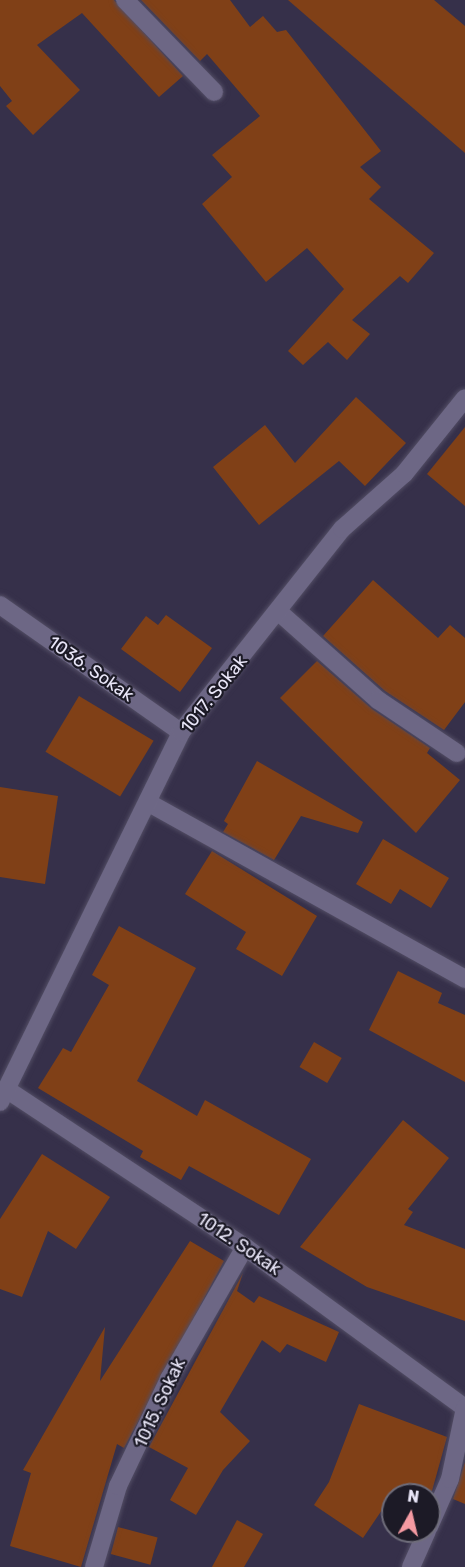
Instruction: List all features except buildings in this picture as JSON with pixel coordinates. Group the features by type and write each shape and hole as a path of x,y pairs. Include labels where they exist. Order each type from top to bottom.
{"street":[{"path":"125,0 214,92"},
{"name":"1017. Sokak","path":"3,1096 149,803 181,732 280,613 342,529 404,474 465,398"},
{"name":"1036. Sokak","path":"0,605 181,732"},
{"path":"280,613 378,700 457,753"},
{"path":"149,803 465,979"},
{"name":"1012. Sokak","path":"3,1096 245,1247 465,1408"},
{"name":"1015. Sokak","path":"94,1567 118,1486 169,1379 245,1247"},
{"path":"441,1499 450,1479 465,1408"},
{"path":"411,1567 422,1543"}]}
